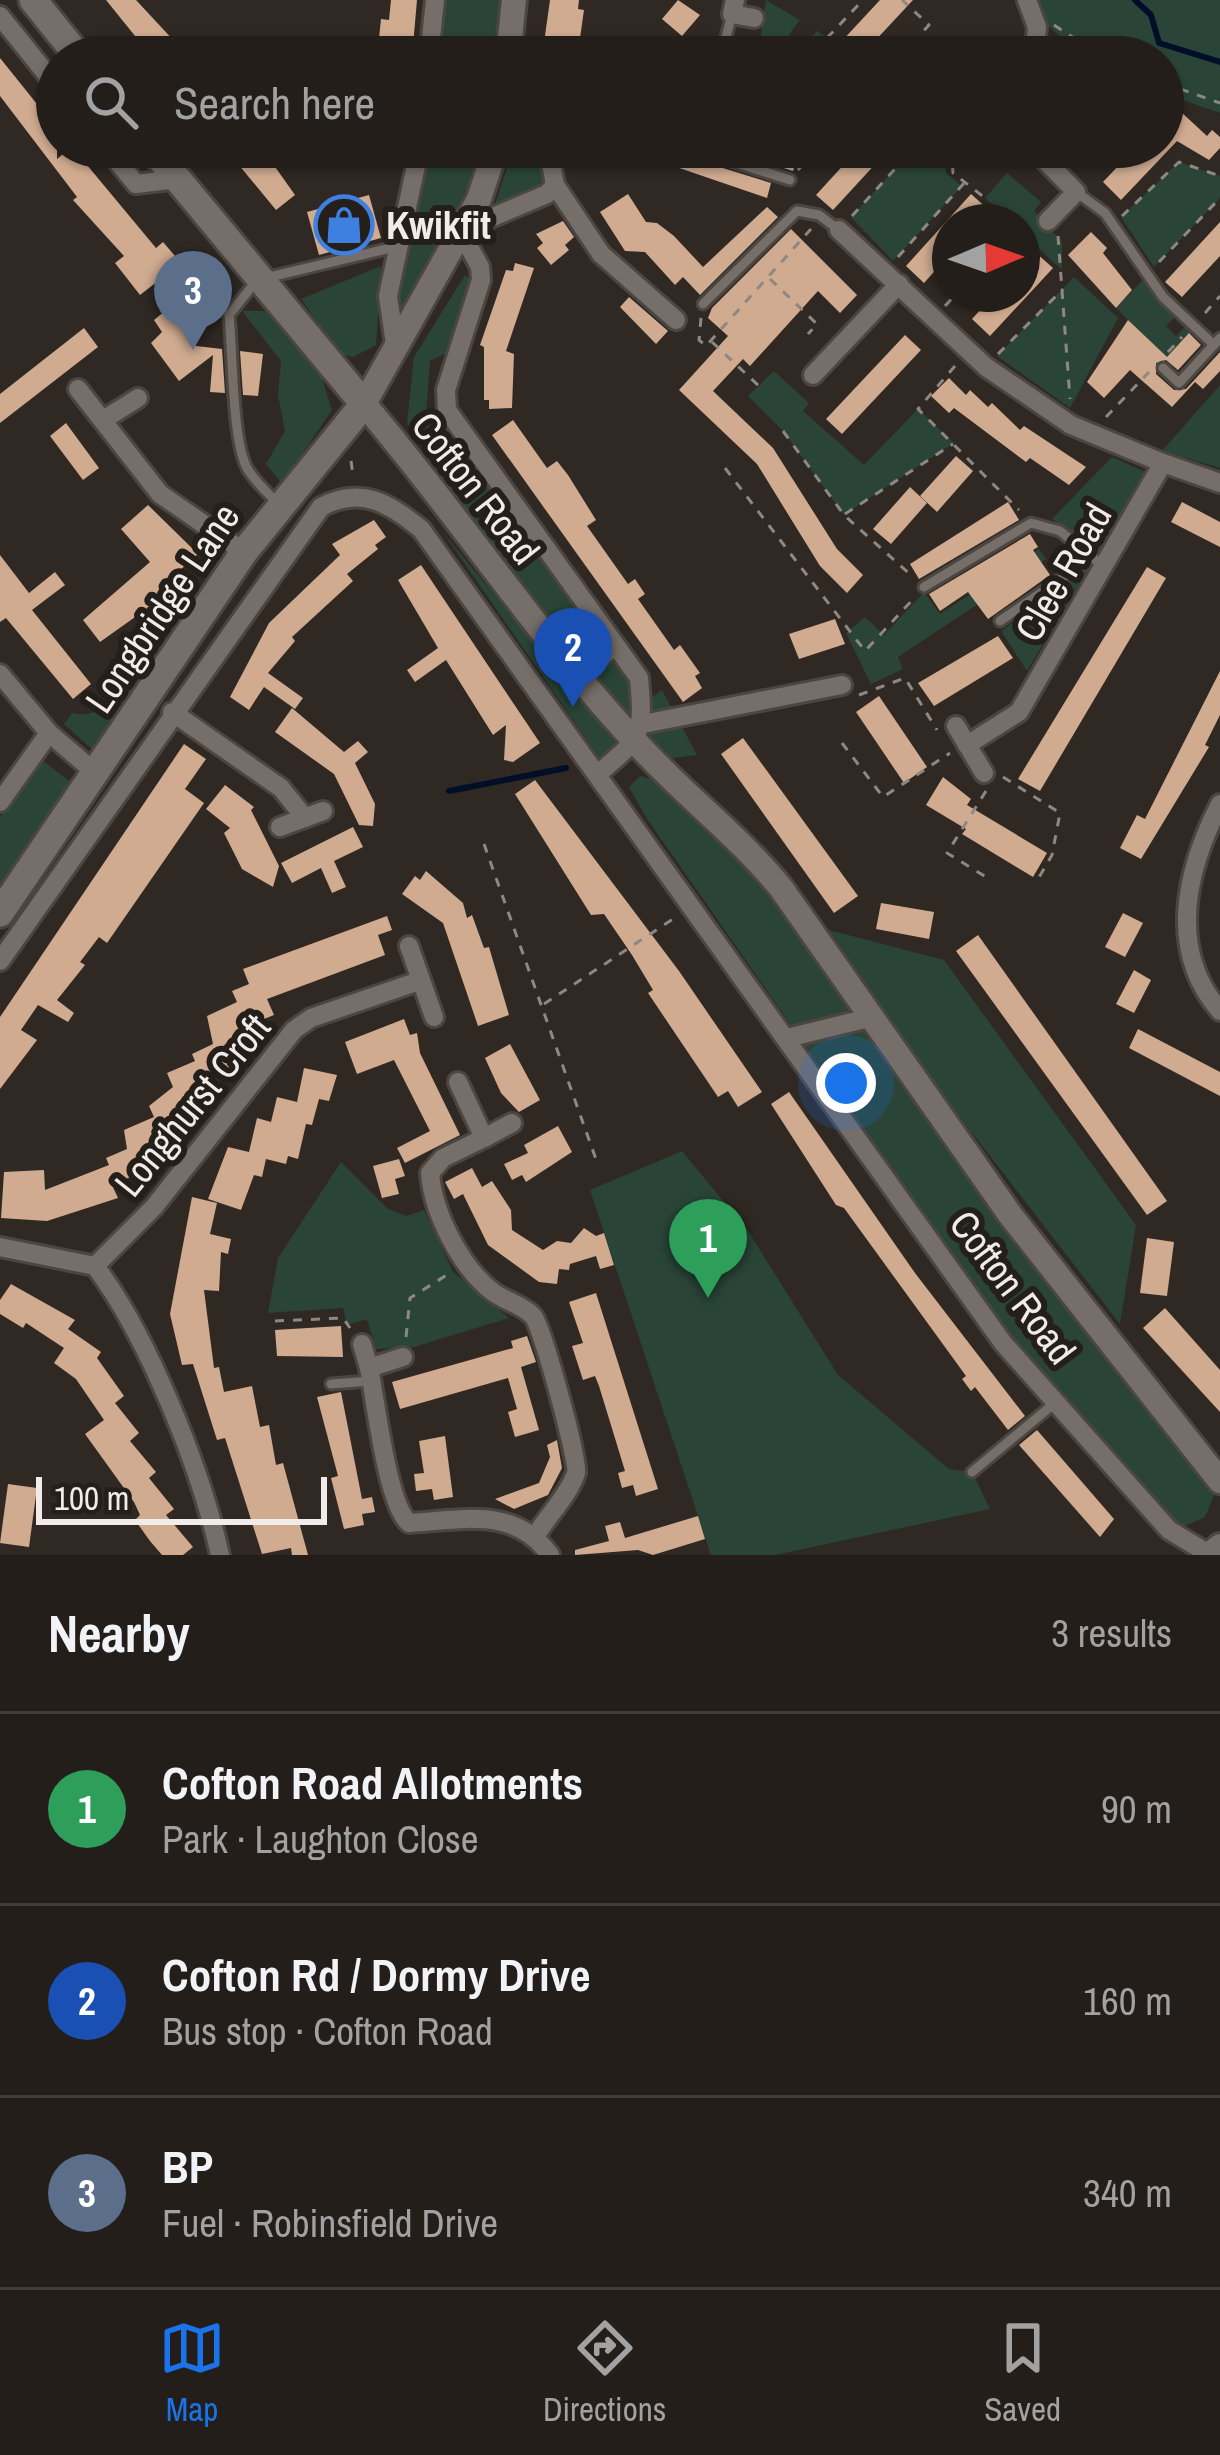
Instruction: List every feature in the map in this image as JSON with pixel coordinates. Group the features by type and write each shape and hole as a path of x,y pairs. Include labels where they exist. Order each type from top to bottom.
{"main road":[{"path":"33,0 62,36"},
{"path":"168,168 364,404"},
{"name":"Longbridge Lane","path":"0,913 244,552 364,404"}],"street":[{"path":"431,36 435,0"},
{"path":"510,36 514,0"},
{"path":"1028,2 1035,36"},
{"path":"734,7 754,18"},
{"path":"0,16 36,61"},
{"path":"123,168 136,184 177,179"},
{"path":"396,351 387,318 416,168"},
{"name":"Longbridge Lane","path":"364,404 461,231 487,168"},
{"path":"552,168 555,185 601,254 676,320"},
{"path":"1048,221 1069,185 1052,168"},
{"path":"461,231 547,194 555,185"},
{"path":"839,230 986,368 1071,425 1220,483"},
{"name":"Cofton Road","path":"461,231 481,280 446,390 457,429 639,678 639,733"},
{"path":"813,375 892,278"},
{"path":"78,389 160,494 244,552"},
{"path":"103,420 138,398"},
{"name":"Cofton Road","path":"364,404 575,673 742,840 1011,1216 1220,1481"},
{"name":"Clee Road","path":"967,745 1018,712 1099,562 1163,463"},
{"name":"Longbridge Lane","path":"0,961 172,712 322,507 371,497"},
{"name":"Cofton Road","path":"371,497 422,529 600,772 1003,1343 1169,1530 1209,1554"},
{"path":"205,611 232,632"},
{"path":"575,673 615,646"},
{"path":"0,674 49,734 98,774"},
{"path":"600,772 639,733 841,694"},
{"path":"172,712 314,814 280,827"},
{"path":"956,726 984,773"},
{"name":"Longbridge Lane","path":"0,802 49,734"},
{"path":"1220,804 1190,877 1185,934 1202,991 1220,1011"},
{"path":"409,946 434,1016"},
{"name":"Longhurst Croft","path":"95,1266 154,1208 294,1030 311,1018 419,980"},
{"path":"787,1038 873,1017"},
{"path":"458,1082 484,1138"},
{"path":"512,1123 443,1158 430,1173 431,1194 467,1267 492,1291 533,1316 550,1346 558,1404 575,1448 576,1474 536,1535"},
{"path":"0,1247 95,1266 115,1292 209,1506 220,1555"},
{"path":"362,1344 384,1430 390,1494 400,1514 410,1522 482,1516 536,1535 550,1555"},
{"path":"370,1374 404,1357"},
{"path":"1209,1554 1220,1546"}],"lane":[{"path":"752,168 790,180"},
{"path":"1069,185 1105,212 1147,275 1217,341 1179,382 1158,368"},
{"path":"703,304 797,211 820,216 839,230"},
{"path":"279,505 248,471 236,436 238,397 229,315 257,280 399,246"},
{"path":"924,587 1031,523 1060,531 1099,562 1000,621"},
{"path":"331,1384 370,1374"},
{"path":"972,1472 1056,1402"}],"path":[{"path":"829,36 862,0"},
{"path":"902,0 929,25 919,36"},
{"path":"1028,2 1074,36"},
{"path":"1184,90 1220,103"},
{"path":"1184,164 1220,176"},
{"path":"703,304 699,340 706,346 820,216 799,168"},
{"path":"839,230 896,168"},
{"path":"953,168 985,198"},
{"path":"1069,185 1082,168"},
{"path":"1121,217 1173,168"},
{"path":"892,278 965,182"},
{"path":"1147,275 1220,198"},
{"path":"1048,221 1062,242 1071,425"},
{"path":"769,278 817,324 808,334"},
{"path":"986,368 1064,287"},
{"path":"1165,355 1220,296"},
{"path":"710,341 759,386"},
{"path":"968,351 918,409 1031,523"},
{"path":"1090,433 1158,368"},
{"path":"725,468 865,651 924,587 844,515 783,431"},
{"path":"844,515 955,443"},
{"path":"841,694 905,678 938,730 956,726"},
{"path":"842,743 883,797 967,745"},
{"path":"991,880 947,853 997,773 1060,813 1052,855 1038,879"},
{"path":"484,844 598,1165"},
{"path":"542,1006 693,906"},
{"path":"404,1357 410,1298 437,1278 467,1267"},
{"path":"275,1321 343,1318 362,1344"}],"green space":[{"path":"444,0 504,0 501,36 440,36"},
{"path":"766,0 800,20 788,36 761,36"},
{"path":"1035,0 1220,0 1220,113 1184,100 1184,36 1060,36 1043,21"},
{"path":"1184,164 1220,176 1220,198 1154,267 1121,217 1173,168 1184,168"},
{"path":"425,168 478,168 407,310 399,316 394,312"},
{"path":"507,168 547,168 537,190 494,207"},
{"path":"896,168 946,168 962,186 945,204 932,204 932,219 893,261 851,217"},
{"path":"1007,173 1041,202 992,204 985,198"},
{"path":"1040,218 1062,242 1062,270 1040,250"},
{"path":"381,266 376,345 353,357 340,354 301,299"},
{"path":"465,275 475,282 451,351 430,361 426,413 440,418 649,699 662,690 697,755 666,759 589,672 438,475 407,423 414,357"},
{"path":"1074,277 1118,318 1070,408 997,356"},
{"path":"1143,280 1177,315 1166,326 1176,336 1187,325 1192,330 1145,384 1141,380 1164,355 1116,308"},
{"path":"242,311 269,311 321,375 332,410 282,484 266,464 285,431 278,395 281,361"},
{"path":"774,371 809,403 803,411 864,465 918,409 954,443 844,515 783,431 748,396"},
{"path":"1220,385 1220,468 1162,451"},
{"path":"1112,457 1148,473 1102,556 1052,519"},
{"path":"442,531 616,743 614,753 600,759"},
{"path":"1039,549 1046,559 898,657 903,669 871,684 846,633 865,617 884,635 924,592 940,614"},
{"path":"1088,569 1027,671 1001,631"},
{"path":"126,679 144,693 94,751 64,724 72,713 90,713 104,706"},
{"path":"42,760 77,787 0,903 0,817"},
{"path":"640,776 658,781 761,882 1109,1361 1215,1493 1205,1517 1181,1528 1012,1341 647,819 629,787"},
{"path":"829,930 944,960 1136,1225 1120,1324 945,1098"},
{"path":"682,1151 748,1231 838,1375 949,1469 972,1472 990,1509 775,1555 711,1555 590,1190"},
{"path":"341,1162 388,1209 406,1216 424,1210 453,1272 509,1318 414,1347 376,1349 367,1319 347,1325 343,1308 268,1313 278,1258"}],"building":[{"path":"106,0 136,0 169,36 135,36"},
{"path":"391,0 417,0 414,36 379,36 381,19 389,20"},
{"path":"550,0 579,0 578,9 584,10 580,36 545,36"},
{"path":"678,0 700,15 682,36 662,19"},
{"path":"880,0 913,0 880,36 847,36"},
{"path":"0,58 36,103 36,143 0,96"},
{"path":"1184,115 1207,136 1212,130 1220,137 1220,148 1209,160 1184,145"},
{"path":"55,168 89,168 156,248 163,242 181,263 140,295 115,263 124,256 73,200 77,197"},
{"path":"241,168 276,168 295,195 276,210"},
{"path":"679,168 723,168 771,183 767,198"},
{"path":"841,168 872,168 833,210 816,195"},
{"path":"1116,168 1151,168 1121,200 1103,182"},
{"path":"628,194 646,222 657,223 674,236 703,267 767,207 778,217 700,295 683,277 675,285 645,252 625,251 600,212"},
{"path":"971,194 982,204 962,204"},
{"name":"Kwikfit","path":"369,195 381,238 319,255 307,212"},
{"path":"563,221 574,237 565,245 569,250 551,265 537,248 543,243 536,234"},
{"path":"1220,222 1220,256 1182,297 1165,282"},
{"path":"791,229 857,295 840,313 818,291 750,366 743,359 713,391 773,448 837,549 863,575 847,593 820,566 757,464 679,390 728,336 708,318 712,308"},
{"path":"1091,232 1107,248 1103,253 1132,290 1116,308 1068,255"},
{"path":"932,237 932,274 924,283 906,266"},
{"path":"1040,256 1053,268 1040,282"},
{"path":"515,263 534,268 506,351 514,354 512,408 489,409 489,400 484,400 484,347 480,345 506,270 513,271"},
{"path":"629,297 668,331 656,344 620,307"},
{"path":"176,302 185,314 178,321 196,346 222,349 225,393 210,392 213,355 179,381 151,343 162,332 154,320"},
{"path":"978,312 1012,312 990,336 972,319"},
{"path":"1128,320 1167,357 1189,333 1201,345 1178,370 1166,360 1156,363 1156,374 1174,390 1186,389 1220,352 1220,371 1203,389 1195,382 1172,407 1130,370 1104,398 1087,382"},
{"path":"84,328 98,347 0,423 0,394"},
{"path":"905,335 921,350 842,434 826,419"},
{"path":"240,351 263,354 258,396 243,395"},
{"path":"949,378 966,395 970,390 988,407 992,403 1020,430 1024,426 1086,467 1069,485 1030,458 1026,462 954,408 949,413 931,396"},
{"path":"513,420 547,468 557,461 568,475 596,520 587,526 628,584 635,579 645,594 638,599 674,650 680,645 700,673 695,676 702,688 683,702 492,435"},
{"path":"66,423 99,468 83,480 50,436"},
{"path":"956,456 973,471 937,512 920,496"},
{"path":"910,487 927,503 891,544 873,529"},
{"path":"1008,502 1019,520 919,579 910,564"},
{"path":"1182,502 1220,522 1220,547 1171,522"},
{"path":"148,505 198,554 169,580 178,590 156,610 152,605 100,642 83,620 150,562 121,529"},
{"path":"374,520 386,537 375,545 378,549 347,574 353,581 292,637 295,641 268,673 303,698 295,709 264,687 249,710 230,697 269,623 340,555 332,544"},
{"path":"1030,534 1038,547 1033,550 1050,575 988,619 968,592 940,611 929,594"},
{"path":"0,555 29,593 55,572 65,585 32,610 91,684 73,699 6,618 0,622"},
{"path":"421,565 540,743 513,762 504,760 506,725 493,735 446,660 415,682 407,670 438,648 398,580"},
{"path":"1147,567 1166,578 1040,791 1018,779"},
{"path":"835,619 845,644 799,659 789,634"},
{"path":"998,636 1013,658 934,706 918,683"},
{"path":"1220,671 1220,715 1205,745 1209,747 1141,859 1120,848 1137,815 1145,819"},
{"path":"879,696 927,767 904,783 856,712"},
{"path":"292,708 344,752 358,741 368,752 355,763 375,804 373,826 359,825 334,774 275,732"},
{"path":"743,738 858,896 834,913 721,754"},
{"path":"184,744 206,759 185,789 204,803 107,943 99,937 80,962 85,965 57,1000 74,1013 68,1022 38,1005 21,1030 37,1040 0,1089 0,1017"},
{"path":"943,777 971,799 967,805 1047,853 1033,877 962,834 966,829 926,805"},
{"path":"535,780 679,971 762,1092 738,1107 728,1091 718,1097 648,993 653,990 632,955 604,914 591,915 515,794"},
{"path":"225,785 254,807 251,810 279,866 273,887 242,869 224,833 230,828 206,809"},
{"path":"353,827 363,847 334,861 346,887 332,893 321,868 292,883 281,863"},
{"path":"426,871 463,903 467,918 472,915 484,948 489,947 509,1015 478,1026 443,923 402,894 415,876 420,880"},
{"path":"881,903 934,912 929,939 876,929"},
{"path":"1123,913 1143,923 1125,957 1105,947"},
{"path":"387,916 392,930 378,935 385,955 267,999 274,1015 244,1027 250,1041 224,1053 231,1068 201,1082 207,1095 182,1107 187,1120 157,1133 162,1146 136,1157 142,1172 112,1185 118,1198 47,1221 1,1218 4,1172 44,1170 45,1190 109,1165 106,1158 127,1149 124,1130 154,1117 149,1106 173,1087 167,1073 195,1061 192,1054 213,1044 207,1016 237,1002 232,991 249,984 243,969"},
{"path":"978,935 1167,1201 1147,1215 956,951"},
{"path":"1134,970 1151,980 1134,1013 1116,1004"},
{"path":"404,1019 410,1035 417,1033 420,1053 460,1135 405,1163 397,1148 430,1131 394,1060 357,1074 345,1042"},
{"path":"1138,1029 1220,1072 1220,1096 1129,1048"},
{"path":"510,1044 540,1100 519,1112 501,1093 485,1058"},
{"path":"304,1068 337,1075 329,1101 319,1099 312,1125 306,1124 298,1159 288,1156 286,1164 266,1159 262,1177 254,1175 241,1210 208,1199 228,1147 249,1152 257,1118 271,1122 277,1097 297,1102"},
{"path":"789,1092 915,1273 1025,1416 1008,1430 975,1387 971,1391 962,1379 966,1376 844,1208 836,1205 771,1104"},
{"path":"558,1126 572,1152 526,1182 522,1175 512,1180 504,1164 528,1153 524,1145"},
{"path":"399,1159 405,1176 395,1179 399,1194 382,1198 373,1166"},
{"path":"472,1168 482,1187 492,1181 511,1210 512,1230 543,1250 557,1241 571,1243 584,1228 596,1236 604,1233 614,1265 600,1269 596,1256 570,1264 569,1270 559,1269 557,1284 539,1282 488,1245 463,1194 454,1199 445,1182"},
{"path":"192,1197 217,1203 210,1234 231,1239 228,1254 221,1252 219,1291 204,1290 214,1368 219,1367 224,1392 252,1386 260,1427 269,1425 276,1465 283,1463 308,1555 292,1555 291,1548 262,1554 225,1438 217,1440 193,1364 182,1365 170,1314"},
{"path":"1147,1238 1174,1242 1167,1296 1140,1293"},
{"path":"11,1284 75,1320 68,1329 101,1352 97,1358 124,1396 115,1403 139,1433 130,1441 156,1472 149,1478 174,1509 166,1515 193,1547 183,1555 162,1555 150,1541 135,1520 140,1515 134,1502 85,1434 104,1420 76,1379 54,1363 64,1348 26,1323 23,1328 0,1314 0,1300"},
{"path":"596,1293 658,1489 636,1496 633,1485 622,1488 618,1473 625,1471 599,1386 595,1376 583,1380 572,1346 583,1343 569,1302"},
{"path":"1165,1308 1220,1370 1220,1412 1143,1328"},
{"path":"341,1326 343,1357 277,1356 275,1330"},
{"path":"527,1336 536,1362 521,1367 539,1430 515,1437 508,1412 517,1409 508,1378 400,1409 392,1382 513,1348 511,1341"},
{"path":"341,1392 362,1499 372,1497 375,1512 362,1514 364,1525 344,1529 331,1478 338,1476 317,1397"},
{"path":"1037,1430 1114,1519 1100,1537 1019,1445"},
{"path":"445,1436 453,1497 434,1500 432,1489 416,1491 414,1474 424,1473 419,1441"},
{"path":"557,1440 562,1468 548,1495 514,1509 495,1499 539,1483 550,1457 547,1445"},
{"path":"8,1484 37,1488 29,1547 0,1543"},
{"path":"698,1516 705,1539 653,1555 638,1550 575,1555 575,1550 609,1541 605,1526 620,1522 625,1538"}],"waterway":[{"path":"1135,0 1151,15 1157,36"},
{"path":"1184,51 1220,62"},
{"path":"449,791 566,768"}],"place":[{"name":"Kwikfit","path":"344,225"},
{"name":"BP","path":"193,350"},
{"name":"Cofton Rd / Dormy Drive","path":"573,707"},
{"name":"Cofton Road Allotments","path":"708,1298"}]}
